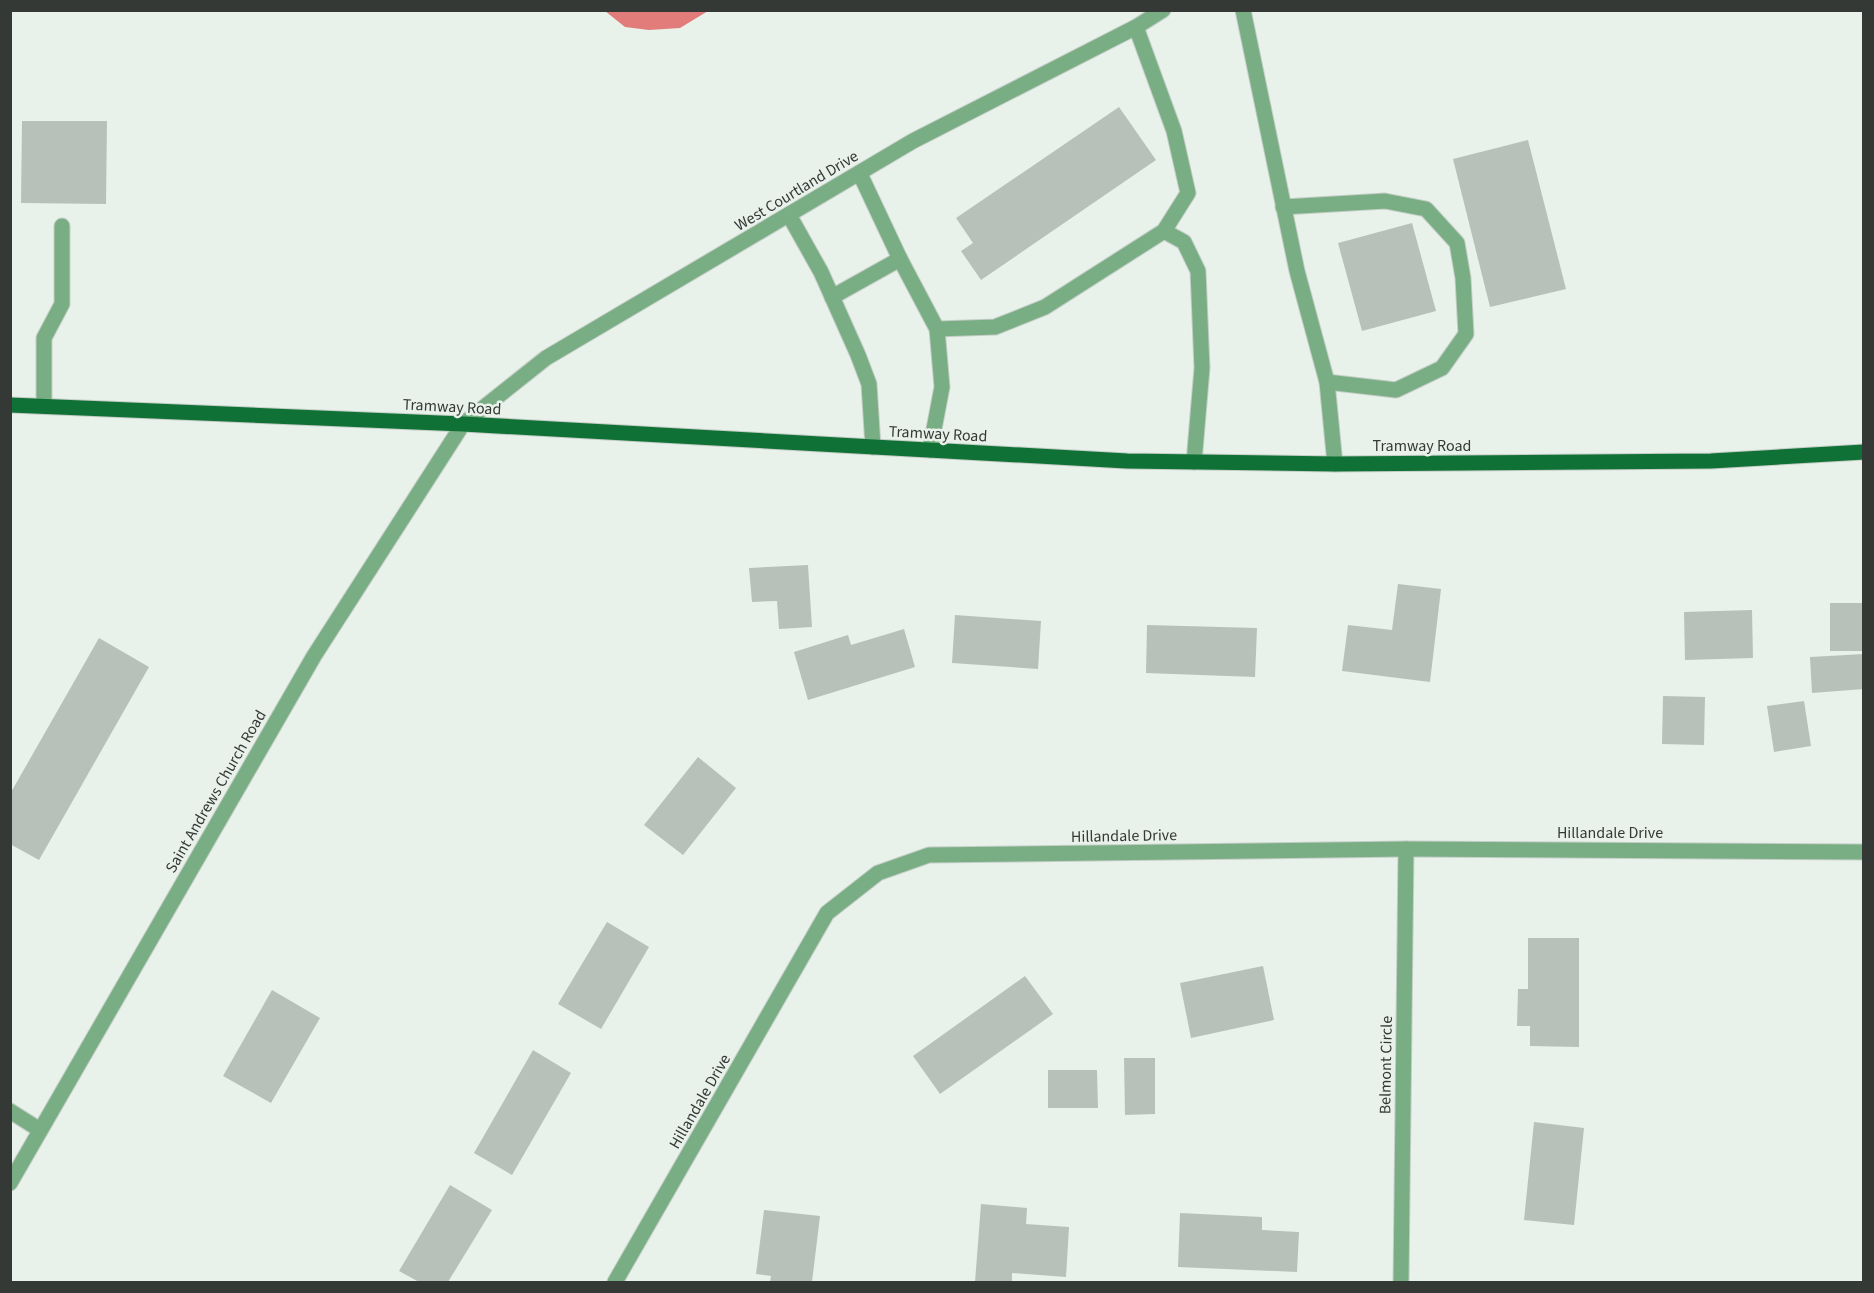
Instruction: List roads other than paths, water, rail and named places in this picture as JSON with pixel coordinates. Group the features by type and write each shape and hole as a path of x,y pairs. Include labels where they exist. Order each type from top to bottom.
{"main road":[{"name":"Tramway Road","path":"10,405 463,424 1127,461 1335,464 1711,460 1863,452"}],"street":[{"name":"West Courtland Drive","path":"463,424 546,358 789,214 913,141 1136,27 1163,10"},
{"path":"1243,10 1297,271 1327,382 1335,464"},
{"path":"937,329 995,327 1046,307 1164,231 1188,193 1174,131 1136,27"},
{"path":"860,174 900,259 937,329 942,387 930,450"},
{"path":"1283,207 1385,201 1426,209 1457,243 1463,278 1466,334 1442,368 1396,390 1327,382"},
{"path":"789,214 821,272 869,384 873,447"},
{"path":"44,406 44,338 62,304 62,226"},
{"path":"1164,231 1184,242 1198,271 1202,368 1194,462"},
{"path":"832,297 900,259"},
{"name":"Saint Andrews Church Road","path":"10,1183 314,656 463,424"},
{"name":"Hillandale Drive","path":"615,1282 827,913 878,873 929,855 1406,849 1863,852"},
{"name":"Belmont Circle","path":"1401,1282 1406,849"},
{"path":"10,1111 40,1130"}]}
